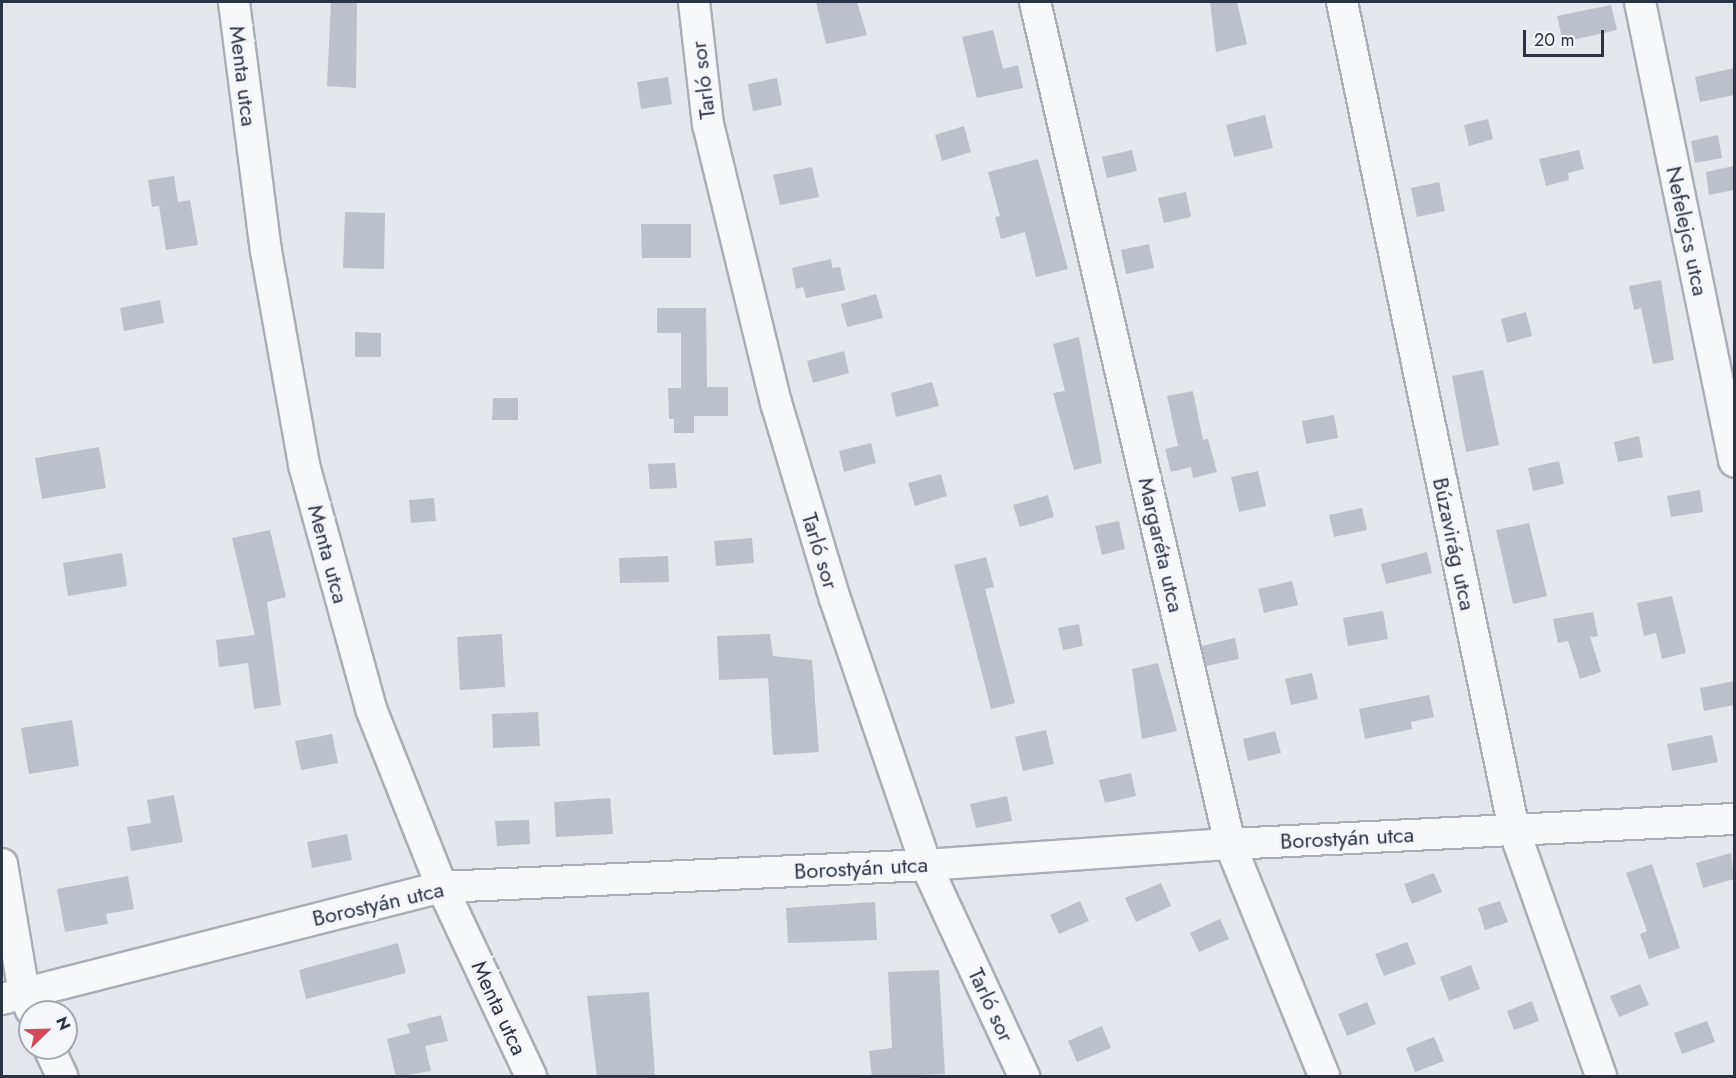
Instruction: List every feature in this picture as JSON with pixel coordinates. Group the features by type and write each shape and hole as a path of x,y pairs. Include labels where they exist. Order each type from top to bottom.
{"street":[{"name":"Menta utca","path":"234,2 266,251 304,465 371,709 442,887 531,1077"},
{"name":"Tarló sor","path":"694,2 708,124 777,406 835,599 926,865 1023,1077"},
{"name":"Margaréta utca","path":"1035,2 1230,844 1324,1077"},
{"name":"Búzavirág utca","path":"1342,2 1514,830 1601,1077"},
{"name":"Nefelejcs utca","path":"1640,2 1734,461"},
{"name":"Borostyán utca","path":"23,1000 442,887 926,865 1230,844 1734,819"},
{"path":"2,864 19,1000"},
{"path":"54,1060 62,1077"}],"building":[{"path":"331,2 357,2 356,88 327,86"},
{"path":"816,2 857,2 867,35 826,44"},
{"path":"1210,2 1237,2 1247,44 1216,52"},
{"path":"1611,5 1617,30 1563,42 1557,16"},
{"path":"993,30 1003,69 1018,65 1023,88 977,98 962,37"},
{"path":"1734,68 1734,95 1700,102 1695,77"},
{"path":"668,77 672,104 641,109 637,82"},
{"path":"777,78 782,105 753,111 748,84"},
{"path":"1265,115 1273,148 1234,157 1226,125"},
{"path":"1488,119 1493,139 1469,146 1464,125"},
{"path":"964,126 971,152 942,161 935,135"},
{"path":"1718,135 1722,158 1695,163 1691,141"},
{"path":"1132,150 1137,171 1107,178 1102,157"},
{"path":"1579,150 1584,169 1568,173 1569,180 1546,186 1539,159"},
{"path":"1038,159 1068,269 1036,277 1025,232 1001,239 995,217 1000,216 988,172"},
{"path":"1734,166 1734,190 1709,195 1706,172"},
{"path":"812,167 819,197 780,205 773,175"},
{"path":"174,176 178,202 190,200 198,245 166,250 159,206 164,205 152,207 148,180"},
{"path":"1439,182 1445,211 1417,217 1411,188"},
{"path":"1186,192 1191,217 1164,223 1158,198"},
{"path":"345,212 385,213 384,269 343,268"},
{"path":"641,224 691,224 691,258 642,258"},
{"path":"1149,244 1154,268 1126,274 1121,250"},
{"path":"831,259 832,268 840,267 845,290 806,298 803,287 796,289 792,268"},
{"path":"1661,280 1674,360 1653,364 1641,308 1634,310 1629,286"},
{"path":"876,294 883,318 847,327 841,304"},
{"path":"160,300 164,323 124,331 120,308"},
{"path":"657,308 706,308 707,387 728,387 728,416 694,416 694,433 674,433 674,419 669,419 668,388 681,388 681,333 657,333"},
{"path":"1526,312 1532,336 1507,343 1501,319"},
{"path":"355,332 381,333 381,357 355,357"},
{"path":"1079,337 1102,463 1074,470 1053,393 1065,391 1053,344"},
{"path":"844,351 849,373 813,383 807,361"},
{"path":"1483,370 1499,445 1466,452 1452,376"},
{"path":"932,382 939,406 896,417 891,393"},
{"path":"1193,391 1203,440 1208,439 1217,472 1193,478 1191,467 1171,472 1165,449 1178,446 1167,396"},
{"path":"493,398 518,398 518,420 492,420"},
{"path":"1334,415 1338,438 1306,444 1302,421"},
{"path":"1639,436 1643,457 1618,462 1614,442"},
{"path":"871,443 876,463 844,472 839,451"},
{"path":"99,447 106,488 42,499 35,458"},
{"path":"1559,461 1564,484 1533,491 1528,468"},
{"path":"675,463 677,488 650,489 648,464"},
{"path":"1258,471 1266,506 1239,512 1231,477"},
{"path":"941,474 947,496 915,506 908,483"},
{"path":"1700,490 1703,512 1671,517 1667,496"},
{"path":"1048,495 1054,517 1020,527 1013,505"},
{"path":"434,498 436,521 411,523 409,500"},
{"path":"1362,508 1367,530 1334,537 1329,515"},
{"path":"1119,521 1125,549 1102,555 1095,526"},
{"path":"1529,523 1547,596 1513,604 1496,530"},
{"path":"270,530 286,597 267,602 281,705 254,709 248,663 219,667 216,640 255,635 232,538"},
{"path":"752,538 754,563 716,566 714,541"},
{"path":"1427,552 1432,573 1386,584 1381,564"},
{"path":"122,553 127,586 68,596 63,563"},
{"path":"668,556 669,582 620,583 619,558"},
{"path":"986,557 994,587 985,589 1015,703 991,709 954,565"},
{"path":"1292,581 1298,605 1264,613 1258,589"},
{"path":"1672,596 1686,653 1662,659 1656,633 1644,636 1637,603"},
{"path":"1383,611 1388,639 1348,646 1343,618"},
{"path":"1593,612 1598,636 1590,637 1601,672 1580,679 1568,641 1558,643 1553,619"},
{"path":"1079,624 1083,646 1063,650 1058,628"},
{"path":"502,634 505,687 460,690 457,637"},
{"path":"770,634 773,656 812,660 819,752 773,755 768,678 719,680 717,636"},
{"path":"1235,638 1239,659 1206,666 1202,646"},
{"path":"1158,663 1177,731 1142,739 1132,669"},
{"path":"1312,673 1318,699 1291,705 1285,679"},
{"path":"1734,681 1734,705 1704,711 1700,688"},
{"path":"1429,695 1434,717 1411,722 1412,729 1365,739 1359,709"},
{"path":"538,712 540,746 493,748 492,714"},
{"path":"72,720 79,766 29,774 21,728"},
{"path":"1046,730 1054,764 1023,771 1015,737"},
{"path":"1275,731 1281,753 1248,761 1243,739"},
{"path":"332,734 338,763 301,770 295,741"},
{"path":"1712,735 1718,762 1672,771 1667,744"},
{"path":"1131,773 1136,796 1105,803 1099,780"},
{"path":"174,795 183,842 131,851 127,827 151,823 147,800"},
{"path":"1007,796 1012,821 976,828 970,804"},
{"path":"610,798 613,834 556,837 554,802"},
{"path":"529,820 530,844 497,846 495,821"},
{"path":"347,834 352,860 312,868 307,842"},
{"path":"1731,853 1734,879 1703,888 1696,863"},
{"path":"1652,864 1680,948 1649,959 1640,934 1647,931 1626,873"},
{"path":"1434,873 1442,892 1412,904 1404,884"},
{"path":"128,876 134,909 106,914 108,924 65,932 57,889"},
{"path":"1161,883 1171,906 1136,922 1125,898"},
{"path":"1080,901 1089,921 1059,934 1050,915"},
{"path":"1500,901 1508,922 1485,930 1478,908"},
{"path":"875,902 877,940 788,943 786,908"},
{"path":"1220,919 1229,939 1199,952 1190,933"},
{"path":"1407,942 1416,964 1384,976 1375,954"},
{"path":"398,943 406,973 306,999 299,970"},
{"path":"1471,965 1480,989 1449,1001 1440,977"},
{"path":"939,970 945,1074 872,1077 869,1051 892,1048 888,972"},
{"path":"1640,984 1649,1005 1619,1017 1610,996"},
{"path":"649,992 655,1077 597,1077 587,996"},
{"path":"1532,1001 1539,1021 1514,1030 1507,1011"},
{"path":"1367,1002 1376,1024 1347,1036 1338,1014"},
{"path":"441,1015 448,1041 425,1046 431,1071 396,1077 387,1039 410,1033 407,1024"},
{"path":"1707,1021 1715,1042 1682,1054 1674,1033"},
{"path":"1102,1026 1111,1048 1077,1062 1068,1041"},
{"path":"1434,1037 1444,1061 1415,1072 1406,1048"}]}
